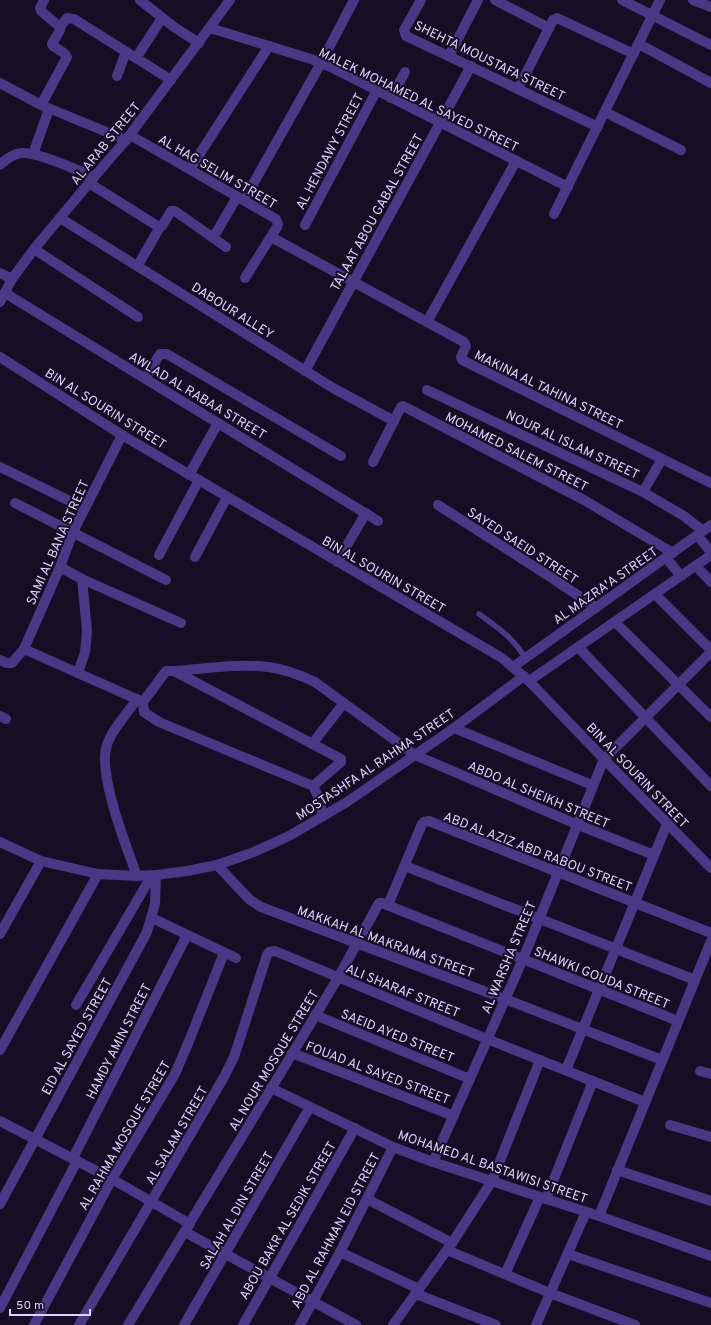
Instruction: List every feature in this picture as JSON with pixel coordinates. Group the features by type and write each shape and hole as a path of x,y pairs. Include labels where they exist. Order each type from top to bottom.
{"street":[{"path":"44,0 40,8 41,11 60,27"},
{"path":"140,0 162,18 199,43"},
{"name":"AL ARAB STREET","path":"0,302 12,279 34,249 128,138 230,0"},
{"path":"213,238 241,199 321,63 354,0"},
{"name":"SHEHTA MOUSTAFA STREET","path":"421,0 404,30 404,34 598,127"},
{"path":"449,56 478,0"},
{"path":"496,0 549,28"},
{"path":"622,0 711,45"},
{"path":"554,214 654,15 660,0"},
{"path":"693,0 711,7"},
{"path":"33,154 45,107 66,60 66,55 52,45 60,30 60,27 65,20 71,18 171,80"},
{"path":"136,58 162,18"},
{"path":"518,89 553,20 558,18 634,54"},
{"name":"MALEK MOHAMED AL SAYED STREET","path":"210,28 321,63 568,187"},
{"path":"639,44 711,83"},
{"path":"190,169 269,46"},
{"path":"116,76 126,52"},
{"name":"TALAAT ABOU GABAL STREET","path":"304,371 471,66"},
{"path":"392,98 405,72"},
{"name":"AL HAG SELIM STREET","path":"0,83 45,107 128,138 190,169 276,219 277,227 245,278"},
{"name":"AL HENDAWY STREET","path":"305,225 377,90"},
{"path":"605,112 681,150"},
{"path":"2,160 20,153 33,154 92,180 160,227"},
{"path":"427,322 516,161"},
{"path":"138,265 171,211 175,211 226,247"},
{"name":"DABOUR ALLEY","path":"60,218 138,265 304,371 337,391 394,421"},
{"name":"MAKINA AL TAHINA STREET","path":"271,237 464,342 466,346 461,356 462,360 711,483"},
{"path":"34,249 138,317"},
{"path":"0,273 12,279"},
{"name":"AWLAD AL RABAA STREET","path":"5,292 378,521"},
{"path":"145,378 160,354 167,354 341,456"},
{"name":"BIN AL SOURIN STREET","path":"0,357 122,435 491,651 514,666 711,868"},
{"name":"NOUR AL ISLAM STREET","path":"427,390 643,492 684,516 704,530 711,554"},
{"name":"MOHAMED SALEM STREET","path":"373,462 401,407 403,406 584,500 669,555"},
{"path":"189,475 218,423"},
{"name":"SAMI AL BANA STREET","path":"0,660 6,663 12,663 24,649 60,567 73,532 122,435"},
{"path":"643,492 662,459"},
{"path":"0,467 84,508"},
{"path":"159,555 199,480"},
{"path":"195,557 227,497"},
{"path":"15,503 166,580"},
{"name":"SAYED SAEID STREET","path":"438,505 555,580 594,607"},
{"path":"337,562 366,513"},
{"name":"AL MAZRA'A STREET","path":"514,666 594,607 704,530"},
{"path":"526,678 578,647 696,566 711,554"},
{"path":"669,555 681,576"},
{"path":"696,566 711,582"},
{"path":"60,567 82,579 182,623"},
{"path":"78,673 85,652 87,631 82,579"},
{"path":"655,594 711,651"},
{"path":"615,622 711,717"},
{"path":"578,647 711,786"},
{"path":"24,649 140,701 144,712 159,722 313,786 318,796 323,816"},
{"name":"AL WARSHA STREET","path":"433,1162 523,959 576,824 604,759 711,651"},
{"name":"ABDO AL SHEIKH STREET","path":"174,671 249,666 273,668 300,675 315,682 415,755 576,824 654,855"},
{"path":"137,876 121,831 112,799 104,764 106,746 111,735 166,671 174,671 341,760 341,762 313,786"},
{"name":"MOSTASHFA AL RAHMA STREET","path":"0,842 41,861 98,874 137,876 154,875 187,871 216,865 254,852 282,839 347,802 526,678"},
{"path":"312,744 344,704"},
{"path":"454,728 592,785"},
{"name":"AL NOUR MOSQUE STREET","path":"128,1325 338,978 379,903 385,904 405,866 422,824 426,821 431,823"},
{"name":"ABD AL AZIZ ABD RABOU STREET","path":"431,823 711,933"},
{"path":"566,1070 667,824"},
{"path":"0,934 41,861"},
{"name":"MAKKAH AL MAKRAMA STREET","path":"216,865 255,904 267,910 505,999 662,1060"},
{"path":"405,866 695,980"},
{"path":"0,1050 98,874"},
{"path":"76,1005 154,875"},
{"name":"EID AL SAYED STREET","path":"0,1204 147,932 155,904 154,875"},
{"name":"SHAWKI GOUDA STREET","path":"385,904 678,1021"},
{"path":"152,918 236,958"},
{"name":"HAMDY AMIN STREET","path":"75,1159 187,935"},
{"path":"598,1216 711,941"},
{"name":"ALI SHARAF STREET","path":"275,951 487,1039 645,1102"},
{"name":"AL SALAM STREET","path":"79,1325 229,1068 234,1058 267,955 269,952 275,951"},
{"name":"AL RAHMA MOSQUE STREET","path":"34,1325 112,1179 175,1074 224,953"},
{"name":"SAEID AYED STREET","path":"315,1015 470,1078"},
{"name":"FOUAD AL SAYED STREET","path":"292,1053 454,1116"},
{"path":"393,1325 450,1246 492,1181 540,1060"},
{"path":"700,1071 711,1074"},
{"path":"505,1274 543,1198 593,1081"},
{"name":"MOHAMED AL BASTAWISI STREET","path":"271,1088 393,1147 433,1162 598,1216 711,1256"},
{"name":"SALAH AL DIN STREET","path":"184,1325 310,1107"},
{"path":"0,1121 112,1179 152,1202 225,1254 356,1325"},
{"path":"670,1125 711,1137"},
{"name":"ABOU BAKR AL SEDIK STREET","path":"243,1325 355,1128"},
{"name":"ABD AL RAHMAN EID STREET","path":"300,1325 340,1252 393,1147"},
{"path":"0,1308 75,1159"},
{"path":"617,1170 711,1201"},
{"path":"367,1199 450,1246 505,1274 550,1293 635,1325"},
{"path":"536,1325 586,1212"},
{"path":"340,1252 417,1292 496,1325"},
{"path":"568,1254 711,1303"}],"lane":[{"path":"479,614 508,635 525,658"}]}
